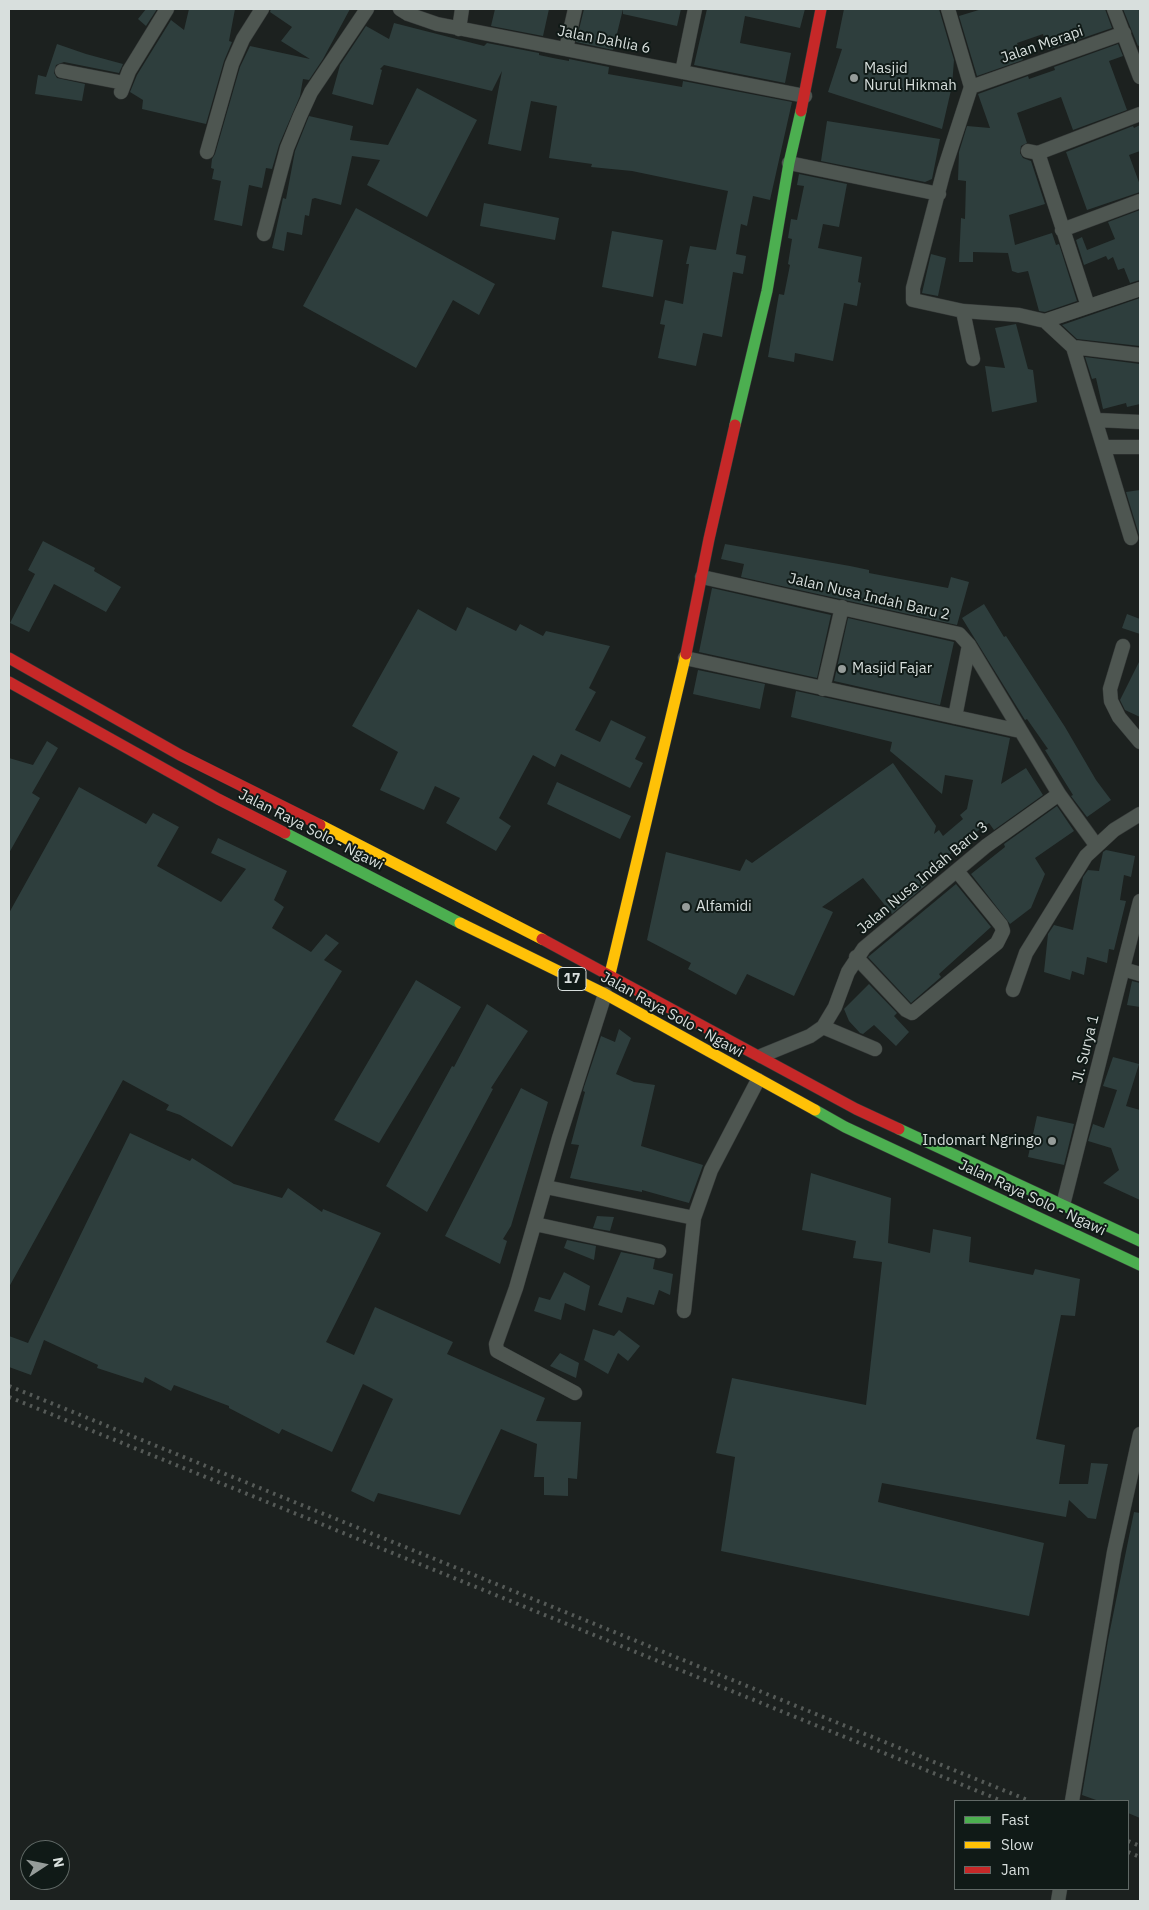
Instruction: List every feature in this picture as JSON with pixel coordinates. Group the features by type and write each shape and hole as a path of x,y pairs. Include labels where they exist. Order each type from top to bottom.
{"main road":[{"path":"605,994 685,658 725,466 767,291 789,163 805,96 821,9"},
{"name":"Jalan Raya Solo - Ngawi","path":"9,658 180,755 480,905 856,1109 1140,1241"},
{"name":"Jalan Raya Solo - Ngawi","path":"9,682 218,799 565,976 605,994 758,1080 845,1126 1140,1265"}],"street":[{"path":"62,71 123,88 167,9"},
{"path":"207,152 232,64 243,39 262,9"},
{"path":"264,234 282,163 300,116 316,83 367,9"},
{"name":"Jalan Dahlia 6","path":"400,9 424,21 459,29 805,96"},
{"path":"459,29 462,9"},
{"path":"566,49 575,9"},
{"path":"682,72 696,9"},
{"path":"948,9 971,87 952,141 911,294 913,300 963,311 1019,315 1045,321 1073,347 1097,420 1131,538"},
{"path":"1114,9 1140,77"},
{"name":"Jalan Merapi","path":"971,87 1124,34"},
{"path":"1088,306 1033,152 1140,114"},
{"path":"789,163 938,194"},
{"path":"1062,230 1140,201"},
{"path":"1045,321 1140,289"},
{"path":"963,311 973,359"},
{"path":"1073,347 1140,355"},
{"path":"1097,420 1140,422"},
{"path":"1104,447 1140,447"},
{"name":"Jalan Nusa Indah Baru 2","path":"702,577 948,630 958,634 969,645 1059,794 1092,840"},
{"path":"823,689 842,608"},
{"path":"955,717 969,645"},
{"path":"1123,646 1110,689 1111,701 1119,717 1140,742"},
{"path":"685,658 1020,731"},
{"name":"Jalan Nusa Indah Baru 3","path":"761,1056 810,1036 823,1027 836,1007 848,972 856,957 872,941 1006,831 1059,794"},
{"path":"1013,990 1026,953 1086,856 1092,840 1140,814"},
{"path":"856,957 906,1010 912,1013 997,943 1003,931 1001,925 957,871"},
{"name":"Jl. Surya 1","path":"1063,1205 1140,901"},
{"path":"1123,969 1140,974"},
{"path":"575,1393 497,1351 496,1348 535,1224 559,1138 605,994"},
{"path":"823,1027 875,1049"},
{"path":"684,1311 694,1218 711,1170 758,1080"},
{"path":"546,1187 694,1218"},
{"path":"535,1224 659,1251"},
{"path":"1072,1800 1114,1552 1140,1434"}],"building":[{"path":"146,9 157,9 146,26 138,19"},
{"path":"189,9 235,9 229,41 232,42 224,61 206,124 142,109 143,100 130,92 137,75 171,20 184,30"},
{"path":"271,9 350,9 323,59 309,80 303,79 300,96 279,145 272,169 266,168 262,188 249,185 242,226 214,220 221,181 212,179 214,169 211,168 212,159 240,67 250,46 310,59 281,41 292,27 270,12"},
{"path":"495,9 549,9 543,36 491,26"},
{"path":"584,9 623,9 613,50 576,42"},
{"path":"623,9 681,9 677,26 623,14"},
{"path":"707,9 805,9 800,28 745,16 740,43 791,53 785,83 694,65"},
{"path":"844,9 939,9 954,60 952,86 942,129 828,92 842,49 836,48"},
{"path":"982,9 1105,9 1112,28 1048,50 1043,34 1017,43 1023,60 977,76 959,16"},
{"path":"1123,9 1140,9 1140,45 1138,46"},
{"path":"394,23 484,46 487,43 539,53 539,55 553,58 569,61 569,59 609,67 608,74 682,87 683,81 792,102 770,200 753,196 747,226 741,224 736,254 746,256 743,274 733,272 722,337 703,333 696,366 658,358 665,325 660,324 665,300 683,304 689,264 686,264 690,246 716,250 728,191 632,171 591,167 592,164 549,158 557,106 531,101 521,151 488,144 502,71 492,91 384,65 380,69 382,70 373,105 332,94 340,65 366,26 389,39"},
{"path":"57,44 123,64 119,73 64,62 56,65 54,73 57,78 85,84 82,101 35,94 38,75 46,77"},
{"path":"1118,44 1123,56 1109,61 1127,110 1073,130 1061,97 1017,113 1027,143 1021,146 1020,153 1023,158 1031,161 1045,204 1009,215 1015,245 1052,233 1056,245 1059,244 1077,301 1045,312 1039,311 1028,271 1018,273 1012,271 1008,253 973,252 973,262 959,262 961,218 965,219 966,181 958,180 959,152 967,126 990,128 978,94 1028,76 1029,79 1055,70 1054,67"},
{"path":"417,88 477,120 427,217 367,185 380,160 352,156 341,205 315,198 312,199 309,216 305,215 302,235 287,232 284,251 272,248 283,198 286,199 295,151 309,116 353,126 350,140 388,145"},
{"path":"827,121 940,139 932,179 925,182 821,161"},
{"path":"1140,125 1140,151 1129,155 1140,185 1140,192 1087,210 1066,152"},
{"path":"799,174 847,184 839,227 823,224 818,248 862,257 858,282 861,283 857,306 844,303 833,361 795,353 794,362 768,357 779,294 784,295 790,265 788,264 792,239 788,238 791,219 797,220 804,186 797,185"},
{"path":"484,203 559,218 555,240 480,226"},
{"path":"356,208 495,284 479,315 453,300 416,368 303,306"},
{"path":"1140,210 1140,280 1130,283 1124,268 1118,270 1113,257 1108,260 1106,256 1084,265 1076,240 1082,237 1087,250 1115,239 1108,222"},
{"path":"612,231 663,240 653,297 602,287"},
{"path":"931,254 946,258 938,296 922,293"},
{"path":"1140,298 1140,346 1077,339 1062,325"},
{"path":"1016,324 1028,369 1033,370 1037,402 992,412 985,366 1005,368 995,328"},
{"path":"1085,357 1140,364 1140,404 1127,407 1126,403 1103,409 1096,378 1092,379"},
{"path":"1140,490 1140,538 1126,492"},
{"path":"43,541 95,568 94,571 121,587 106,612 54,584 29,632 10,623 35,574 28,570"},
{"path":"725,544 850,566 869,570 869,573 948,588 951,577 969,582 957,625 741,577 744,564 721,559"},
{"path":"712,588 831,615 817,678 699,652"},
{"path":"984,604 1065,727 1096,780 1111,800 1087,817 1071,796 1073,795 1045,750 1048,749 1027,719 1025,720 962,618"},
{"path":"467,607 516,631 520,624 543,636 546,631 610,646 589,688 596,692 575,730 600,742 611,720 646,737 635,759 643,763 630,788 561,754 555,767 533,755 499,818 511,826 496,851 446,823 460,798 435,786 424,810 380,790 398,752 352,726 418,609 456,631"},
{"path":"1127,614 1140,619 1140,634 1122,628"},
{"path":"848,618 954,642 940,705 834,681"},
{"path":"1140,660 1140,717 1125,710 1120,700"},
{"path":"698,670 765,684 760,709 693,694"},
{"path":"796,691 1010,738 1001,784 1026,768 1043,795 994,830 989,823 972,835 922,879 927,884 892,914 863,878 822,907 833,912 794,996 747,974 736,995 688,969 691,963 647,940 666,852 740,871 746,859 752,863 893,763 936,826 934,834 939,830 943,836 963,819 960,815 967,809 973,780 945,775 942,794 890,751 892,742 791,717"},
{"path":"47,741 58,748 32,793 40,798 9,853 9,758 33,765"},
{"path":"557,782 631,816 620,839 547,804"},
{"path":"79,787 146,824 153,813 179,827 157,866 221,902 246,869 211,853 218,838 287,871 274,900 284,907 272,928 311,952 326,934 339,943 324,960 342,971 232,1147 180,1115 166,1110 169,1105 123,1080 9,1287 9,913"},
{"path":"1057,806 1074,831 1035,858 1045,874 1031,908 1010,924 971,874 1005,847 1004,844"},
{"path":"1106,850 1135,856 1131,877 1124,875 1120,900 1126,901 1114,950 1109,949 1107,963 1087,957 1084,975 1072,971 1070,980 1044,972 1048,934 1054,925 1073,930 1083,877 1088,870 1099,871 1103,852"},
{"path":"956,884 991,927 939,974 941,977 911,1003 868,957"},
{"path":"416,980 461,1007 379,1143 334,1120"},
{"path":"1132,981 1140,983 1140,1007 1127,1005"},
{"path":"869,984 897,1013 894,1016 909,1032 896,1046 874,1025 863,1034 849,1021 844,1009"},
{"path":"487,1004 528,1031 491,1088 493,1089 427,1212 386,1186 452,1066 454,1067"},
{"path":"619,1029 631,1038 616,1074 634,1082 655,1085 641,1146 703,1165 689,1203 642,1190 642,1192 570,1178 579,1145 571,1144 585,1092 583,1091 584,1087 601,1036 615,1042"},
{"path":"1113,1057 1139,1064 1126,1106 1140,1110 1140,1200 1103,1183 1119,1170 1111,1148 1088,1141 1093,1124 1104,1128 1117,1090 1103,1086"},
{"path":"521,1088 548,1102 511,1226 503,1239 507,1241 500,1264 445,1236"},
{"name":"Indomart Ngringo","path":"1037,1116 1074,1124 1064,1165 1028,1157"},
{"path":"130,1133 190,1161 192,1158 234,1184 282,1198 288,1188 322,1212 323,1209 381,1233 326,1342 354,1355 375,1307 453,1342 447,1354 545,1398 536,1421 581,1422 577,1479 568,1478 568,1496 544,1495 544,1477 534,1477 537,1444 501,1429 460,1515 378,1493 374,1502 351,1491 393,1399 363,1384 332,1452 282,1429 279,1434 229,1408 229,1406 174,1385 171,1391 145,1377 143,1383 97,1368 98,1365 44,1340 31,1375 9,1367 9,1336 28,1343"},
{"path":"811,1173 891,1198 888,1243 930,1253 933,1229 971,1237 969,1262 1033,1275 1035,1269 1080,1279 1075,1316 1061,1315 1036,1439 1065,1445 1059,1484 1088,1484 1091,1463 1108,1464 1096,1519 1088,1518 1069,1500 1066,1517 882,1483 878,1502 1044,1543 1029,1616 721,1551 735,1457 716,1453 732,1378 866,1405 882,1262 853,1258 856,1241 802,1230"},
{"path":"597,1216 614,1217 610,1231 593,1228"},
{"path":"567,1240 596,1246 594,1260 564,1248"},
{"path":"621,1252 655,1259 653,1269 673,1274 670,1295 659,1290 654,1305 627,1297 622,1313 598,1305"},
{"path":"564,1272 590,1286 585,1311 565,1303 561,1320 534,1311 539,1297 550,1300"},
{"path":"593,1329 614,1336 619,1330 640,1346 628,1361 618,1353 608,1374 584,1360"},
{"path":"560,1353 579,1363 576,1378 550,1366"},
{"path":"1134,1512 1140,1513 1140,1818 1129,1813 1129,1800 1096,1800 1082,1795 1108,1640"}],"railway":[{"path":"9,1386 1028,1800"},
{"path":"9,1397 1000,1800"},
{"path":"1129,1841 1140,1846"},
{"path":"1129,1852 1140,1857"}],"traffic: fast":[{"path":"735,425 767,291 789,163 801,111"},
{"path":"285,833 460,923"},
{"path":"815,1110 845,1127 1140,1265"},
{"path":"899,1129 1140,1241"}],"traffic: slow":[{"path":"610,974 686,654"},
{"path":"320,825 542,939"},
{"path":"460,923 605,994 815,1110"}],"traffic: jam":[{"path":"801,111 821,9"},
{"path":"686,654 709,539 735,425"},
{"path":"9,658 180,755 320,825"},
{"path":"9,682 218,799 285,833"},
{"path":"542,939 856,1109 899,1129"}],"place":[{"name":"Masjid Nurul Hikmah","path":"854,78"},
{"name":"Masjid Fajar","path":"842,669"},
{"name":"Alfamidi","path":"686,907"},
{"name":"Indomart Ngringo","path":"1052,1141"}]}
